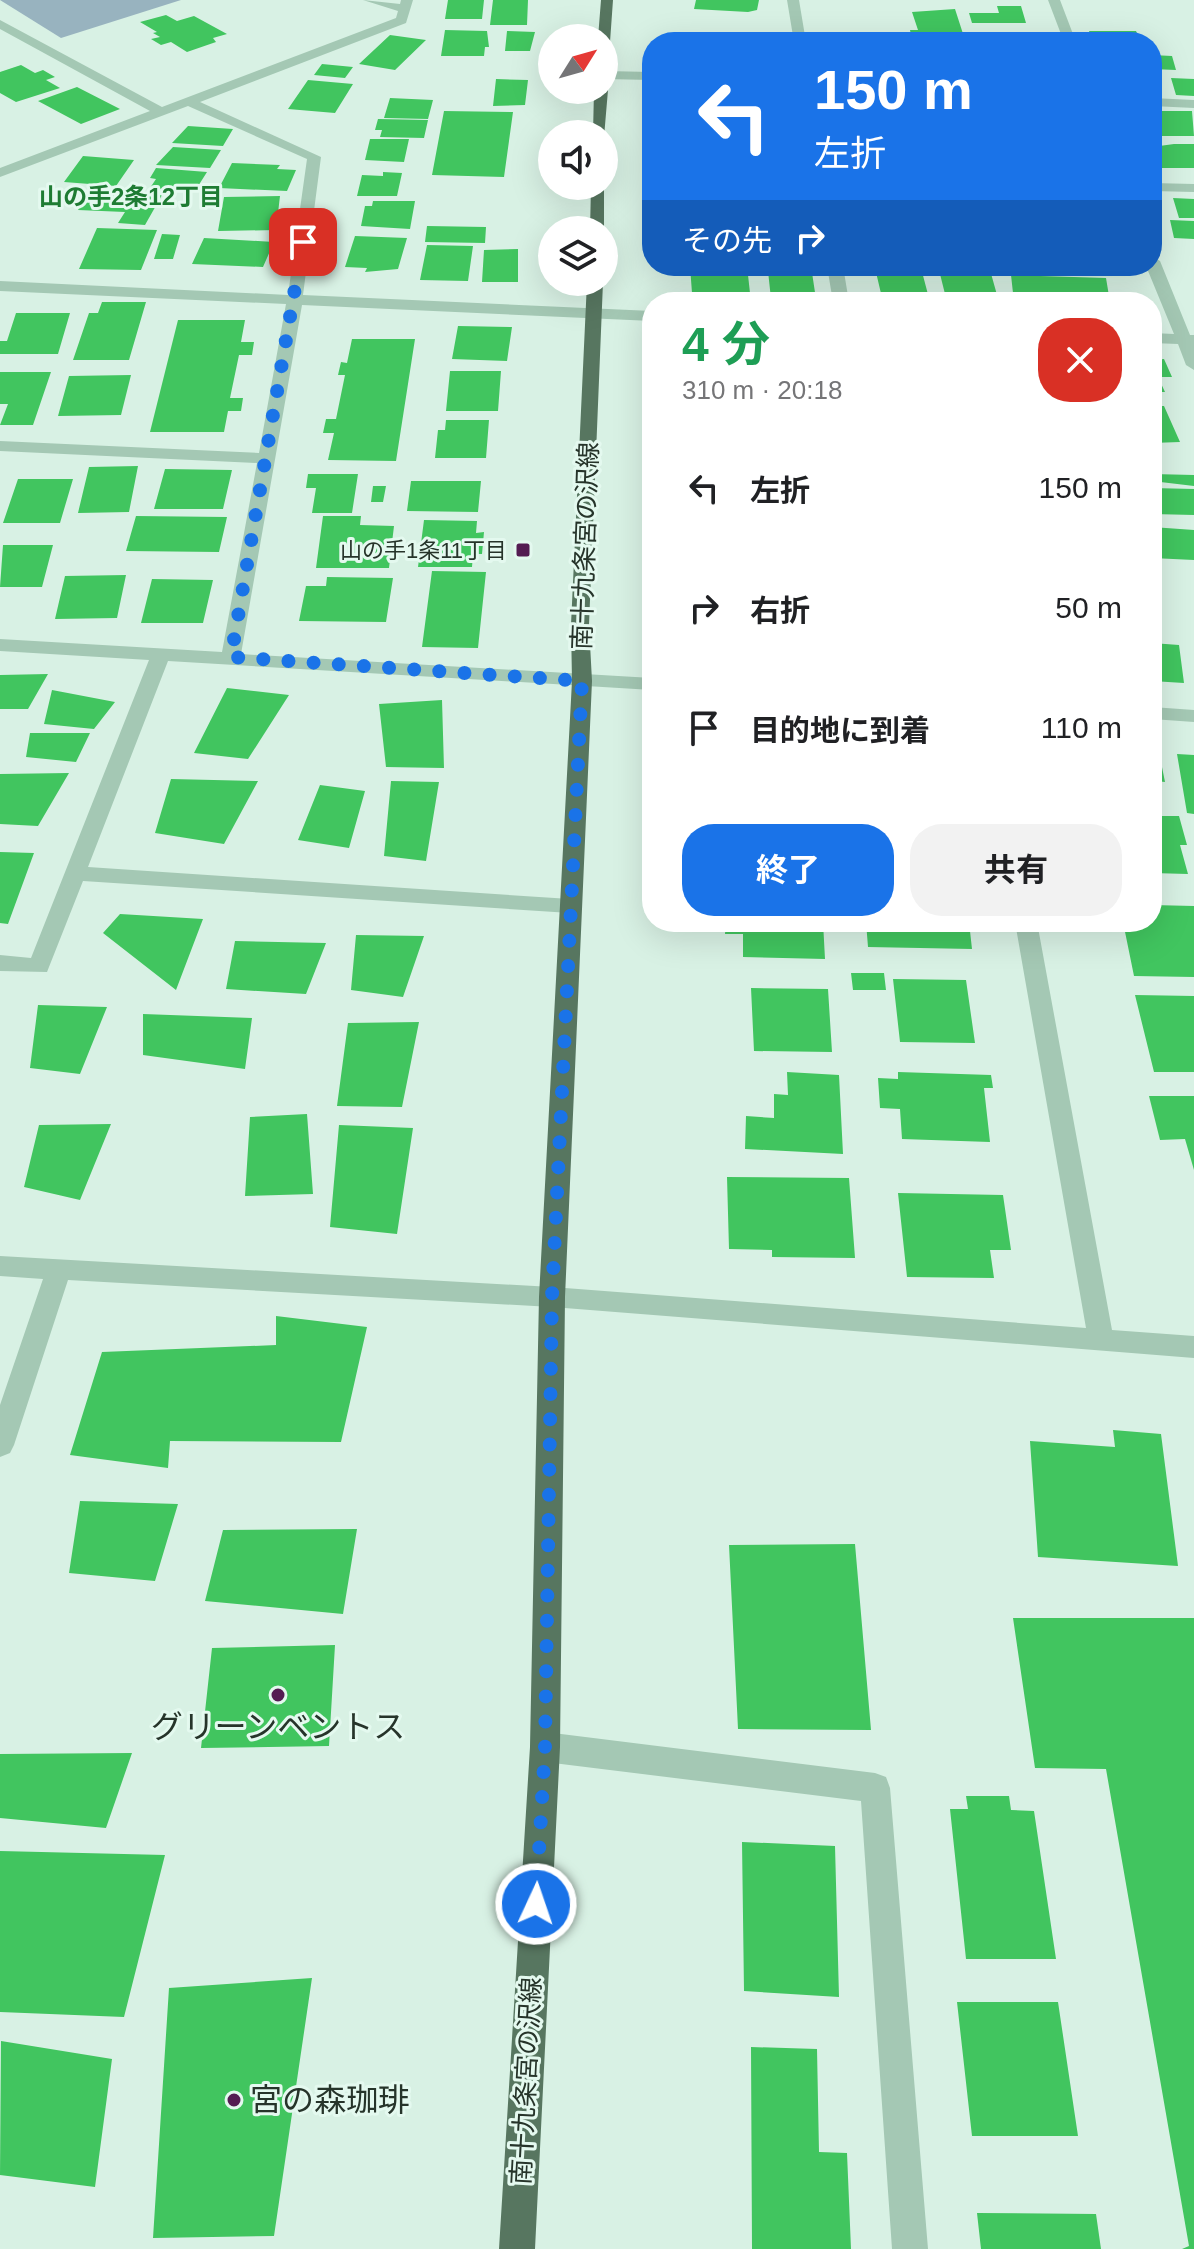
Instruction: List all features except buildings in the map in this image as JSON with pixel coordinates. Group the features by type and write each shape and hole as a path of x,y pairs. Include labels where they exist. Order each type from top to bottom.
{"main road":[{"path":"605,24 607,0"},
{"name":"南十九条宮の沢線","path":"517,2249 545,1747 552,1297 582,681 580,625 595,296"}],"street":[{"path":"0,173 402,20 406,4 369,0"},
{"path":"793,0 798,32"},
{"path":"1054,0 1066,32"},
{"path":"0,24 160,111"},
{"path":"618,75 642,76"},
{"path":"189,102 314,157 295,299 231,657"},
{"path":"1162,102 1194,104"},
{"path":"1162,187 1194,188"},
{"path":"1159,276 1188,339 1194,365"},
{"path":"0,286 642,316"},
{"path":"1162,338 1188,339"},
{"path":"0,446 266,458"},
{"path":"0,645 642,684"},
{"path":"0,963 39,966 161,653"},
{"path":"1162,714 1194,716"},
{"path":"75,873 570,906"},
{"path":"1028,932 1101,1340"},
{"path":"0,1266 552,1297 1194,1347"},
{"path":"0,1445 58,1271"},
{"path":"545,1747 875,1788 910,2249"}],"shaded area":[{"path":"0,0 181,0 61,38"}],"place":[{"name":"山の手1条11丁目","path":"523,550"},
{"name":"グリーンベントス","path":"278,1695"},
{"name":"宮の森珈琲","path":"234,2100"}],"district":[{"name":"山の手2条12丁目","path":"131,197"}],"route":[{"path":"303,242 231,657 582,681 552,1297 545,1747 536,1904"}]}
